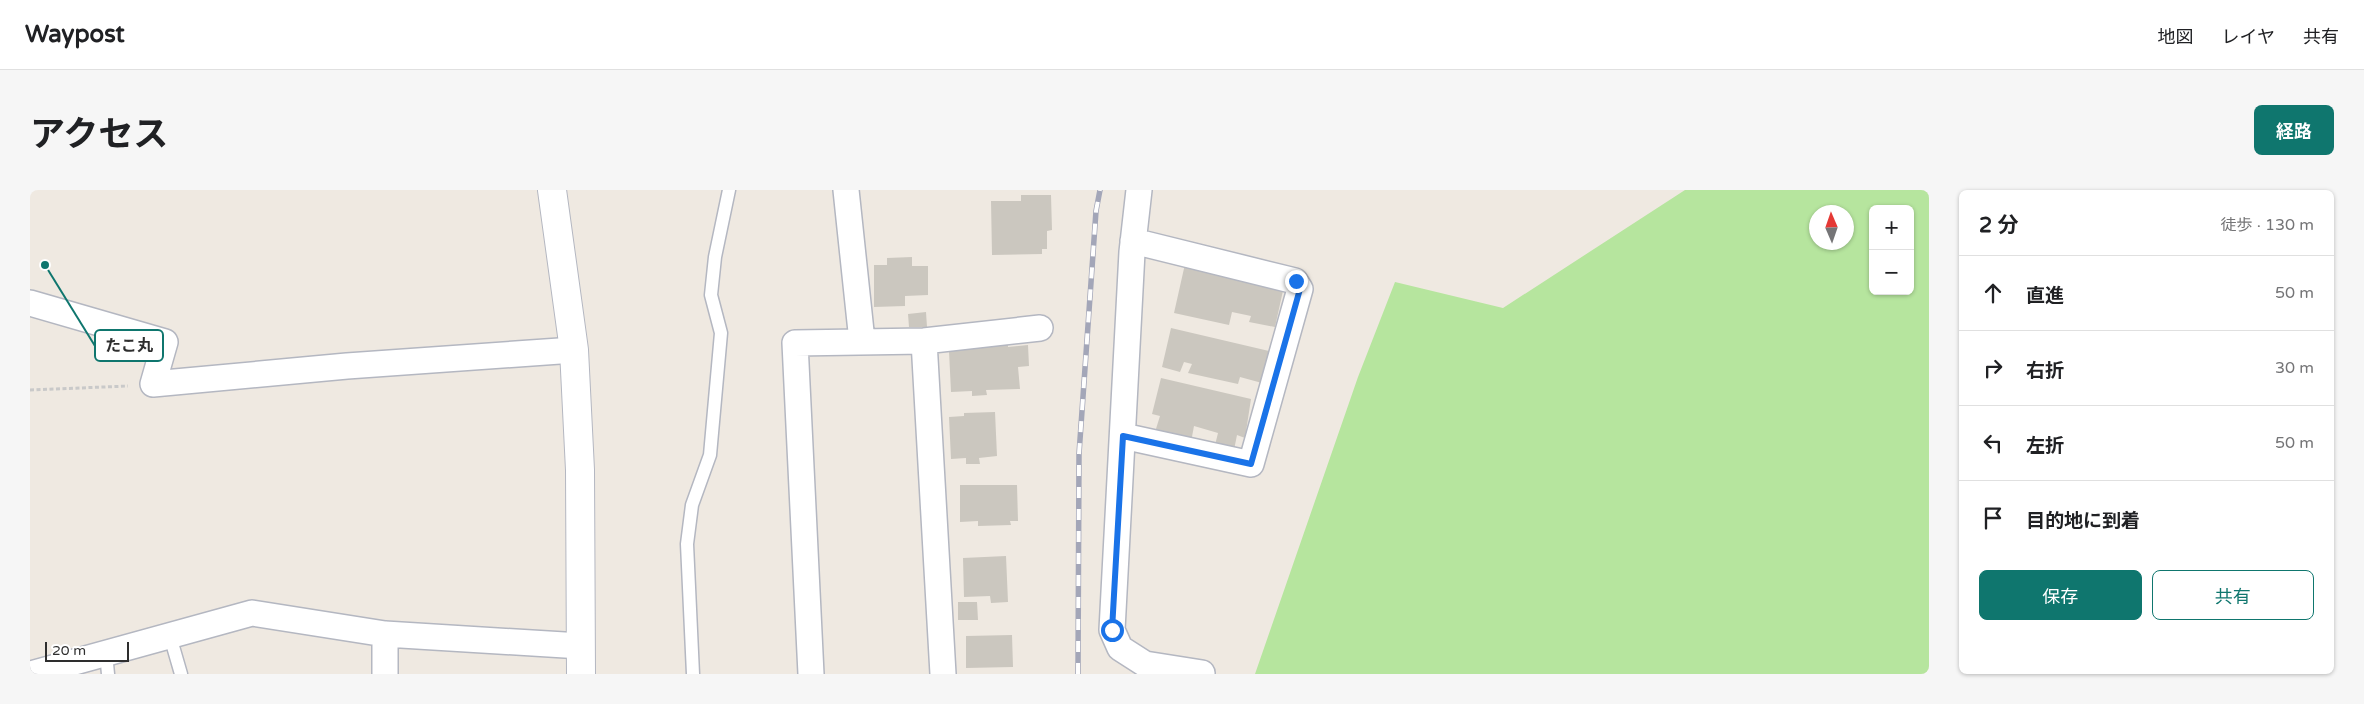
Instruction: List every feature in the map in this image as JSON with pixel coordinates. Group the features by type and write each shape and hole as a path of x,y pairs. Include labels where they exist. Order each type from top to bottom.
{"street":[{"path":"552,190 574,350 580,470 581,674"},
{"path":"846,190 862,342"},
{"path":"1139,190 1133,240 1112,630 1120,648 1145,664 1202,673"},
{"path":"1123,436 1251,464 1300,289 1296,281 1133,240"},
{"path":"30,303 165,342 154,384 347,366 574,350"},
{"path":"811,674 794,343 924,341 1040,328"},
{"path":"924,341 943,674"},
{"path":"31,674 107,664 170,636 252,613 386,634 582,646"},
{"path":"385,674 386,634"}],"lane":[{"path":"693,674 687,544 692,505 710,455 721,333 710,296 715,257 729,190"},
{"path":"170,636 182,674"}],"path":[{"path":"30,390 154,384"}],"green space":[{"path":"1685,190 1929,190 1929,674 1255,674 1358,377 1395,282 1503,308"}],"building":[{"path":"1021,195 1051,195 1052,230 1047,231 1047,249 1042,249 1042,254 992,255 991,201 1021,201"},
{"path":"912,257 912,266 928,266 928,295 905,296 905,306 874,307 874,265 887,265 887,258"},
{"path":"1185,264 1284,286 1275,327 1249,322 1251,316 1232,312 1229,325 1174,313"},
{"path":"926,312 927,327 909,327 908,314"},
{"path":"1171,328 1269,351 1262,383 1240,377 1238,384 1188,373 1192,364 1184,362 1180,372 1162,367"},
{"path":"1008,341 1008,347 1028,345 1029,366 1018,367 1020,389 986,390 987,395 972,396 972,391 951,392 949,351"},
{"path":"1161,378 1251,399 1245,438 1237,435 1234,450 1215,445 1218,433 1194,426 1191,442 1155,432 1160,416 1152,414"},
{"path":"995,412 997,456 979,458 980,464 966,464 966,458 951,459 949,417 964,416 964,413"},
{"path":"960,485 1017,485 1018,521 1010,521 1011,525 978,526 978,521 960,522"},
{"path":"1006,556 1008,602 991,603 990,596 964,597 963,558"},
{"path":"958,602 977,602 978,620 958,620"},
{"path":"1012,635 1013,667 966,668 966,636"}],"railway":[{"path":"1078,674 1079,454 1096,211 1100,190"}],"place":[{"name":"たこ丸","path":"45,265"}],"route":[{"path":"1112,630 1123,436 1251,464 1300,289 1296,281"}]}
